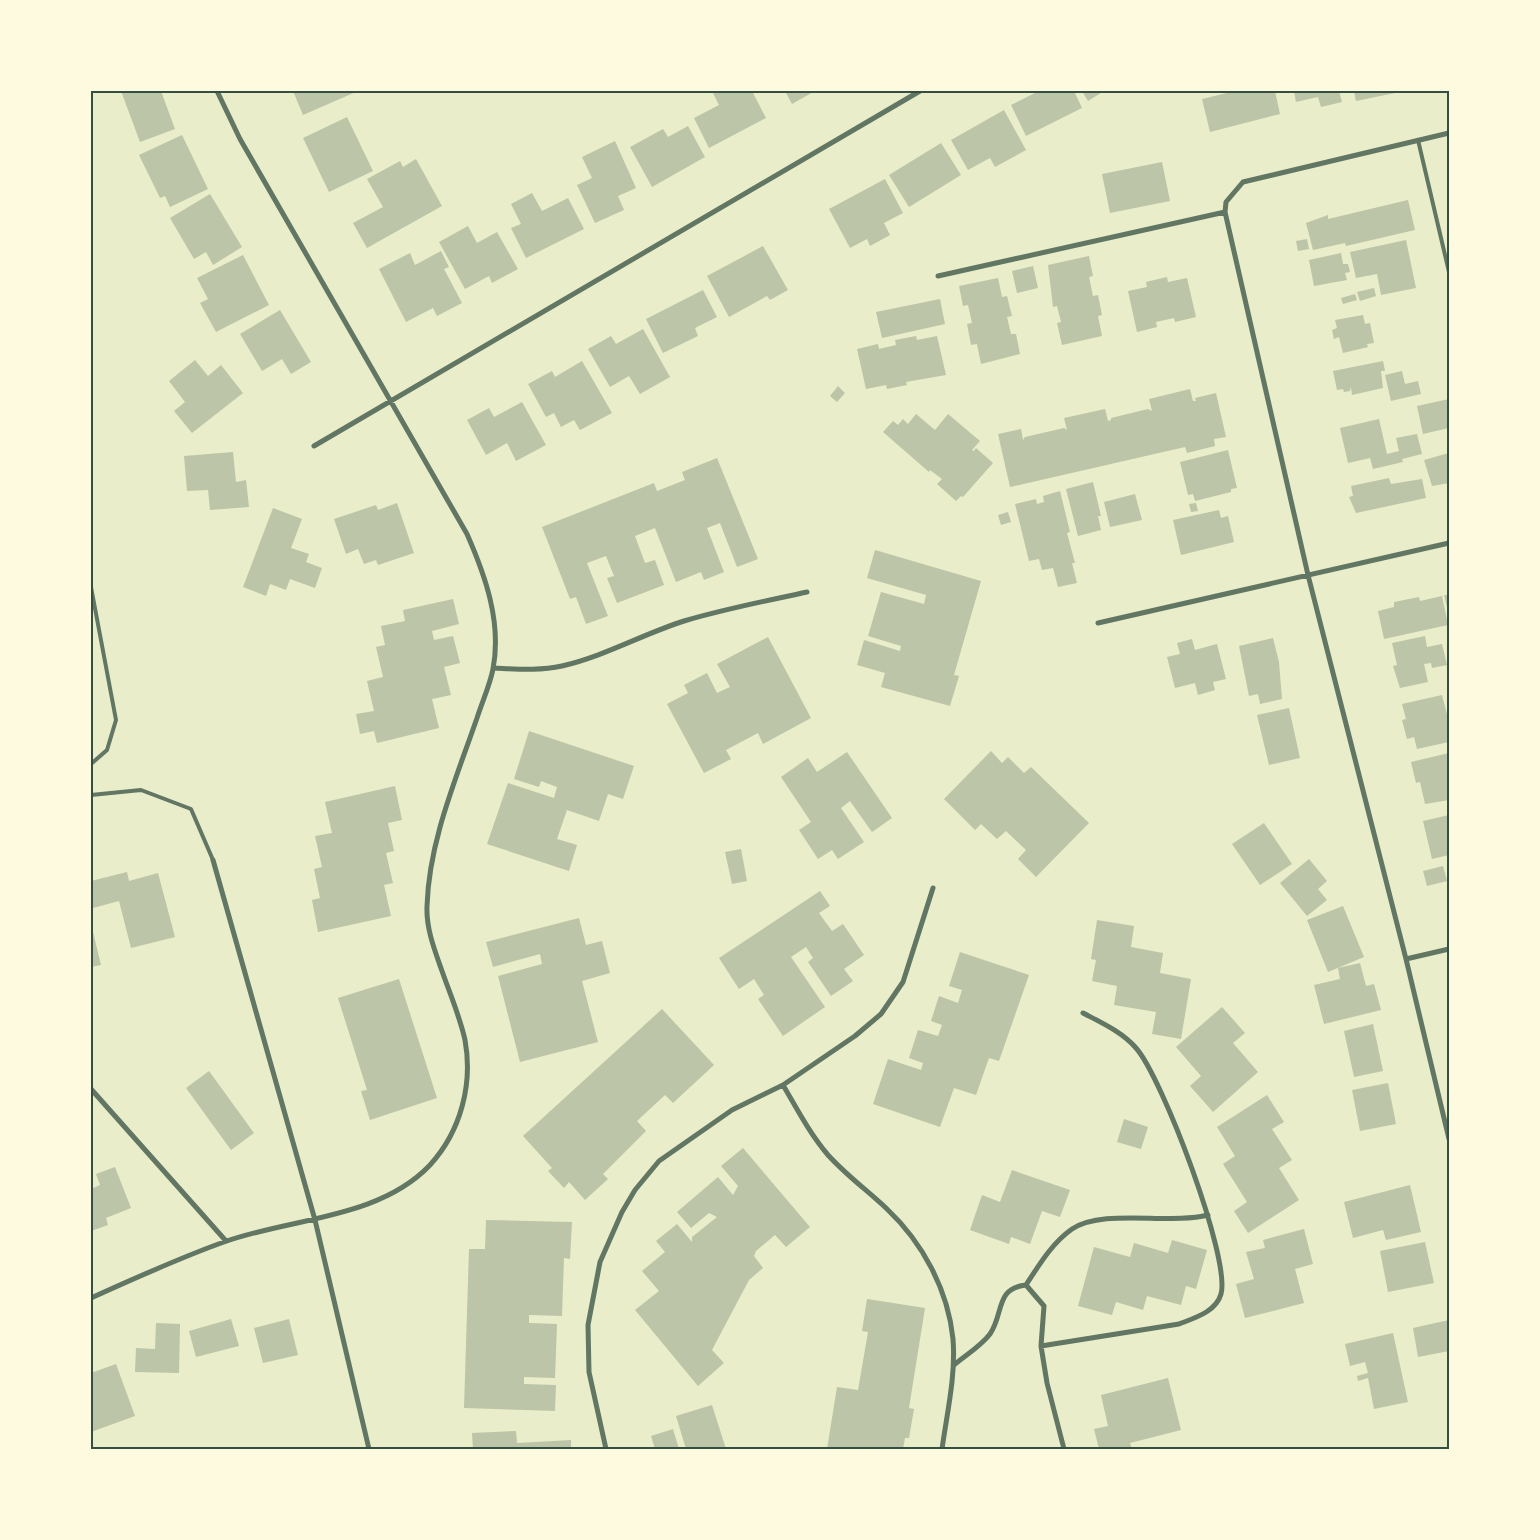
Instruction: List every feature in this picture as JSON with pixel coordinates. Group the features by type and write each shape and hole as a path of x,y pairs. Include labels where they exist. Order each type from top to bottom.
{"street":[{"path":"91,1298 226,1241 315,1220 378,1200 407,1183 429,1166 446,1143 458,1122 465,1097 469,1070 464,1038 431,939 427,910 429,873 438,834 494,668 495,632 493,609 478,558 466,534 392,401 240,139 217,91"},
{"path":"314,446 920,91"},
{"path":"1449,133 1242,182 1226,202 1225,212 1308,575 1406,959 1449,1139"},
{"path":"938,276 1225,212"},
{"path":"1098,623 1449,543"},
{"path":"494,668 534,670 569,664 616,649 655,631 685,621 807,592"},
{"path":"213,860 315,1220 370,1449"},
{"path":"606,1449 589,1372 588,1325 600,1262 622,1212 659,1161 732,1110 783,1085 855,1036 881,1014 903,982 933,888"},
{"path":"1406,959 1449,949"},
{"path":"1041,1346 1179,1324 1198,1317 1212,1308 1221,1294 1221,1270 1208,1215 1181,1141 1150,1068 1136,1048 1114,1029 1083,1013"},
{"path":"783,1085 809,1130 829,1156 888,1210 912,1237 926,1257 944,1298 950,1319 954,1365 942,1449"},
{"path":"91,1089 226,1241"},
{"path":"954,1365 988,1336 996,1324 1005,1293 1016,1286 1026,1285 1056,1244 1073,1228 1092,1221 1113,1219 1174,1220 1208,1215"},
{"path":"1026,1285 1044,1306 1041,1346 1047,1383 1064,1449"}],"lane":[{"path":"1418,140 1449,272"},
{"path":"91,587 116,720 107,750 91,764"},
{"path":"91,795 141,790 191,808 213,860"}],"building":[{"path":"121,91 161,91 175,129 140,142"},
{"path":"293,91 358,91 303,115"},
{"path":"712,91 752,91 766,118 709,148 694,118 719,105"},
{"path":"785,91 815,91 792,104"},
{"path":"1039,91 1074,91 1082,108 1026,136 1011,105"},
{"path":"1082,91 1104,91 1088,101"},
{"path":"1235,91 1275,91 1280,114 1210,132 1202,99"},
{"path":"1294,91 1339,91 1342,102 1321,107 1318,97 1296,102"},
{"path":"1354,91 1394,91 1395,93 1356,101"},
{"path":"1004,110 1026,150 995,167 990,158 968,170 951,140"},
{"path":"347,117 373,171 329,192 303,138"},
{"path":"688,126 705,157 652,187 630,147 663,129 668,137"},
{"path":"182,135 208,189 170,207 165,196 160,198 139,155"},
{"path":"615,141 636,188 618,196 624,210 595,223 577,185 592,178 582,157"},
{"path":"941,143 961,175 909,207 889,175"},
{"path":"416,159 442,206 367,248 353,223 383,207 367,179 400,161 403,167"},
{"path":"1162,162 1170,201 1110,213 1102,174"},
{"path":"885,179 903,213 884,223 890,235 870,246 867,239 850,248 829,209"},
{"path":"532,193 542,211 568,198 584,229 526,258 511,228 521,224 511,204"},
{"path":"210,194 242,247 213,265 206,252 194,259 170,218"},
{"path":"1408,200 1415,230 1346,246 1345,243 1313,250 1306,223 1328,215 1328,219"},
{"path":"468,226 477,243 497,232 518,269 492,283 489,276 465,289 439,242"},
{"path":"1307,239 1309,249 1298,251 1296,241"},
{"path":"1406,240 1416,288 1381,295 1377,274 1356,278 1350,252"},
{"path":"763,246 788,290 770,300 767,296 729,317 707,276"},
{"path":"441,251 449,267 444,269 462,303 437,316 433,308 406,322 379,269 410,253 415,265"},
{"path":"1341,253 1343,264 1348,264 1350,272 1345,273 1347,280 1314,286 1309,260"},
{"path":"243,255 269,305 216,332 200,303 208,299 197,278"},
{"path":"1089,256 1093,276 1089,277 1093,296 1098,295 1102,315 1098,316 1102,336 1062,345 1057,323 1061,322 1057,306 1053,307 1048,265"},
{"path":"1033,266 1038,288 1017,293 1012,271"},
{"path":"1167,277 1168,282 1187,278 1196,317 1175,322 1174,318 1156,322 1157,327 1137,332 1128,291 1147,287 1146,282"},
{"path":"998,278 1002,297 1007,296 1012,316 1007,317 1011,334 1016,334 1020,354 981,364 977,344 971,345 967,324 972,323 968,305 963,306 959,286"},
{"path":"1374,288 1376,296 1360,301 1357,292"},
{"path":"703,290 717,317 695,328 698,336 663,353 646,319"},
{"path":"1355,294 1357,300 1343,304 1341,298"},
{"path":"940,299 945,324 882,338 876,312"},
{"path":"280,310 311,362 291,374 282,359 262,371 240,334"},
{"path":"1363,315 1365,324 1370,323 1374,343 1367,344 1368,347 1343,353 1339,337 1334,339 1332,330 1337,328 1335,320"},
{"path":"643,329 670,377 640,394 629,376 610,387 588,349 611,336 616,344"},
{"path":"916,336 917,340 937,336 946,375 906,382 907,385 887,389 886,385 866,389 857,349 878,344 879,349 896,345 895,340"},
{"path":"195,360 208,376 221,365 243,393 192,433 174,411 185,402 169,381"},
{"path":"582,361 612,413 580,430 574,420 561,427 554,413 546,417 528,384 552,371 555,377"},
{"path":"1383,361 1385,371 1381,371 1383,388 1352,395 1351,387 1350,391 1337,390 1333,371"},
{"path":"1402,371 1405,384 1418,381 1421,394 1391,401 1385,375"},
{"path":"838,386 845,393 837,402 830,396"},
{"path":"1190,389 1193,401 1196,401 1195,398 1216,393 1226,437 1214,439 1215,446 1187,453 1185,447 1010,487 998,434 1021,429 1023,440 1025,437 1064,428 1067,430 1064,418 1105,409 1108,421 1111,418 1148,409 1152,411 1149,399"},
{"path":"1449,399 1449,428 1423,434 1417,406"},
{"path":"522,402 546,445 516,461 507,443 486,455 467,420 489,408 494,417"},
{"path":"916,414 935,430 948,414 980,441 972,450 974,451 976,448 993,463 963,497 961,496 956,501 937,484 942,479 930,470 929,472 883,432 893,421 898,425 903,419 908,424"},
{"path":"1379,419 1387,454 1399,451 1396,438 1417,434 1422,454 1402,459 1403,462 1373,469 1370,458 1348,463 1340,428"},
{"path":"1228,450 1237,488 1231,489 1231,492 1195,501 1193,494 1188,495 1180,462"},
{"path":"233,452 236,482 246,480 249,507 210,510 208,490 187,491 184,456"},
{"path":"1449,453 1449,483 1432,486 1424,460"},
{"path":"717,458 758,559 737,567 720,523 707,528 724,572 704,580 701,572 676,582 655,528 635,536 645,563 655,560 664,585 617,603 607,578 614,576 606,556 587,563 608,616 586,624 576,597 570,599 542,527 654,483 657,491 685,480 682,472"},
{"path":"1389,478 1391,484 1422,479 1426,498 1356,513 1349,497 1353,496 1351,486"},
{"path":"1093,482 1101,516 1098,516 1101,530 1078,536 1066,489"},
{"path":"1060,491 1070,532 1067,533 1075,563 1072,563 1077,583 1058,587 1053,568 1042,570 1039,559 1029,561 1015,504 1036,499 1037,504 1044,502 1043,496"},
{"path":"1135,494 1142,520 1110,527 1104,502"},
{"path":"397,503 414,553 378,565 376,560 364,564 358,549 346,554 334,519 376,505 378,510"},
{"path":"1196,503 1198,511 1191,512 1189,504"},
{"path":"273,508 302,519 291,548 309,554 306,562 322,568 315,588 290,579 286,590 270,584 266,596 243,587"},
{"path":"1219,510 1221,518 1228,516 1234,542 1181,555 1173,520"},
{"path":"1008,512 1011,522 1001,525 998,515"},
{"path":"875,550 981,581 954,675 959,676 950,706 881,687 885,673 857,665 864,640 900,651 901,646 868,636 881,592 924,604 926,595 867,578"},
{"path":"1444,595 1449,595 1449,611 1448,611"},
{"path":"1442,596 1448,625 1384,639 1378,611 1394,607 1394,602 1419,597 1420,601"},
{"path":"453,599 459,624 432,631 434,640 453,636 460,663 444,667 451,695 432,699 439,728 377,743 374,731 360,734 356,714 374,711 367,681 383,677 376,647 385,645 381,626 405,621 403,610"},
{"path":"1425,636 1427,647 1442,644 1447,665 1432,668 1431,663 1424,664 1428,682 1400,688 1393,666 1397,665 1392,643"},
{"path":"768,637 811,718 763,744 758,733 726,750 731,759 704,773 667,704 688,693 684,685 707,673 717,693 730,687 717,664"},
{"path":"1273,638 1279,662 1282,699 1260,704 1258,694 1249,696 1239,646"},
{"path":"1192,639 1195,650 1217,644 1226,679 1213,682 1215,690 1198,695 1195,683 1175,688 1167,657 1180,654 1177,643"},
{"path":"1442,695 1449,722 1449,742 1417,749 1414,737 1407,739 1402,720 1406,719 1402,704"},
{"path":"1289,708 1300,758 1269,765 1257,715"},
{"path":"529,731 634,766 623,799 608,794 599,821 567,810 557,839 577,845 569,871 487,844 508,783 554,798 557,787 541,781 539,787 514,779"},
{"path":"991,751 1002,763 1008,757 1024,773 1031,767 1089,823 1036,877 1018,859 1026,850 1006,831 997,839 981,824 975,830 944,799"},
{"path":"847,752 892,818 872,832 850,801 841,808 864,842 838,859 832,850 818,859 799,830 811,822 781,777 808,758 817,772"},
{"path":"1449,753 1449,800 1425,804 1420,782 1416,783 1411,762"},
{"path":"395,786 402,820 388,823 394,851 386,853 393,883 384,885 391,916 318,932 312,900 320,898 314,869 322,867 315,836 332,833 325,802"},
{"path":"1449,815 1449,855 1432,859 1423,821"},
{"path":"1264,823 1292,864 1260,885 1232,844"},
{"path":"741,849 747,881 732,884 725,852"},
{"path":"1309,859 1327,881 1318,889 1327,900 1307,916 1280,883"},
{"path":"1443,866 1447,881 1427,886 1423,871"},
{"path":"127,872 129,881 158,873 175,937 131,948 119,901 93,908 91,881"},
{"path":"820,891 830,906 819,913 832,931 843,924 864,955 844,969 853,981 831,996 808,962 813,958 806,947 791,957 825,1007 783,1036 758,999 764,995 754,979 739,989 719,958"},
{"path":"1343,906 1364,957 1328,972 1307,920"},
{"path":"579,918 586,945 602,941 610,973 582,981 598,1042 520,1062 498,976 542,964 540,954 493,967 486,942"},
{"path":"1097,920 1134,926 1131,947 1163,953 1160,973 1191,979 1181,1039 1152,1034 1156,1012 1114,1005 1117,986 1092,981 1096,960 1091,959"},
{"path":"93,932 101,965 91,967 91,933"},
{"path":"960,952 1029,975 999,1061 989,1058 976,1095 954,1088 940,1127 873,1104 888,1059 921,1070 923,1063 909,1058 918,1030 938,1036 942,1025 931,1021 939,996 958,1003 962,990 949,986"},
{"path":"1360,963 1366,986 1374,984 1381,1010 1324,1024 1314,985 1340,979 1338,968"},
{"path":"399,979 437,1098 370,1120 361,1091 367,1090 338,998"},
{"path":"1222,1007 1245,1033 1233,1043 1258,1072 1213,1112 1190,1086 1201,1076 1176,1047"},
{"path":"662,1009 714,1065 673,1103 665,1095 637,1121 646,1131 603,1174 608,1179 585,1200 569,1182 564,1188 548,1171 552,1168 523,1136"},
{"path":"1373,1024 1383,1071 1354,1077 1344,1031"},
{"path":"209,1071 254,1133 231,1150 186,1088"},
{"path":"1388,1083 1396,1124 1360,1131 1352,1090"},
{"path":"1267,1095 1284,1122 1272,1129 1292,1160 1279,1168 1299,1200 1248,1233 1234,1211 1247,1202 1223,1164 1235,1156 1217,1127"},
{"path":"1124,1119 1148,1127 1141,1149 1117,1142"},
{"path":"743,1148 810,1227 786,1247 775,1235 756,1251 754,1256 763,1268 749,1280 712,1350 724,1363 698,1386 635,1310 659,1291 642,1271 665,1252 656,1241 677,1224 692,1242 692,1237 717,1217 709,1213 691,1228 677,1212 718,1177 733,1195 738,1186 721,1166"},
{"path":"115,1167 131,1208 106,1218 108,1225 91,1231 91,1189 100,1185 96,1174"},
{"path":"1012,1170 1070,1190 1060,1217 1042,1211 1030,1244 1011,1237 1009,1244 970,1230 982,1195 1000,1202"},
{"path":"1410,1185 1421,1232 1386,1240 1383,1230 1353,1238 1344,1202"},
{"path":"486,1220 572,1222 570,1259 564,1258 562,1316 529,1315 529,1323 557,1324 555,1378 524,1377 524,1384 556,1385 555,1411 464,1408 469,1249 485,1249"},
{"path":"1304,1229 1313,1264 1295,1269 1304,1303 1245,1318 1236,1284 1254,1279 1246,1252 1265,1248 1263,1240"},
{"path":"1172,1240 1207,1250 1196,1289 1186,1286 1181,1305 1147,1296 1143,1310 1116,1302 1112,1315 1078,1306 1094,1247 1130,1257 1134,1243 1168,1253"},
{"path":"1425,1242 1434,1283 1388,1292 1380,1251"},
{"path":"867,1299 925,1308 909,1408 914,1409 909,1438 905,1438 903,1449 827,1449 837,1387 858,1390 868,1332 862,1331"},
{"path":"231,1319 239,1346 196,1357 189,1331"},
{"path":"289,1319 298,1355 263,1363 254,1328"},
{"path":"1449,1320 1449,1351 1418,1357 1413,1328"},
{"path":"156,1323 180,1324 179,1373 135,1372 136,1348 155,1349"},
{"path":"1393,1333 1408,1402 1374,1409 1368,1378 1358,1381 1357,1376 1368,1373 1365,1362 1350,1366 1345,1344"},
{"path":"116,1364 135,1416 91,1432 91,1373"},
{"path":"1168,1378 1181,1430 1130,1443 1132,1449 1099,1449 1094,1429 1108,1426 1101,1395"},
{"path":"712,1405 726,1449 686,1449 676,1416"},
{"path":"673,1429 679,1449 655,1449 651,1436"},
{"path":"516,1431 517,1443 571,1440 571,1449 473,1449 472,1433"}]}
